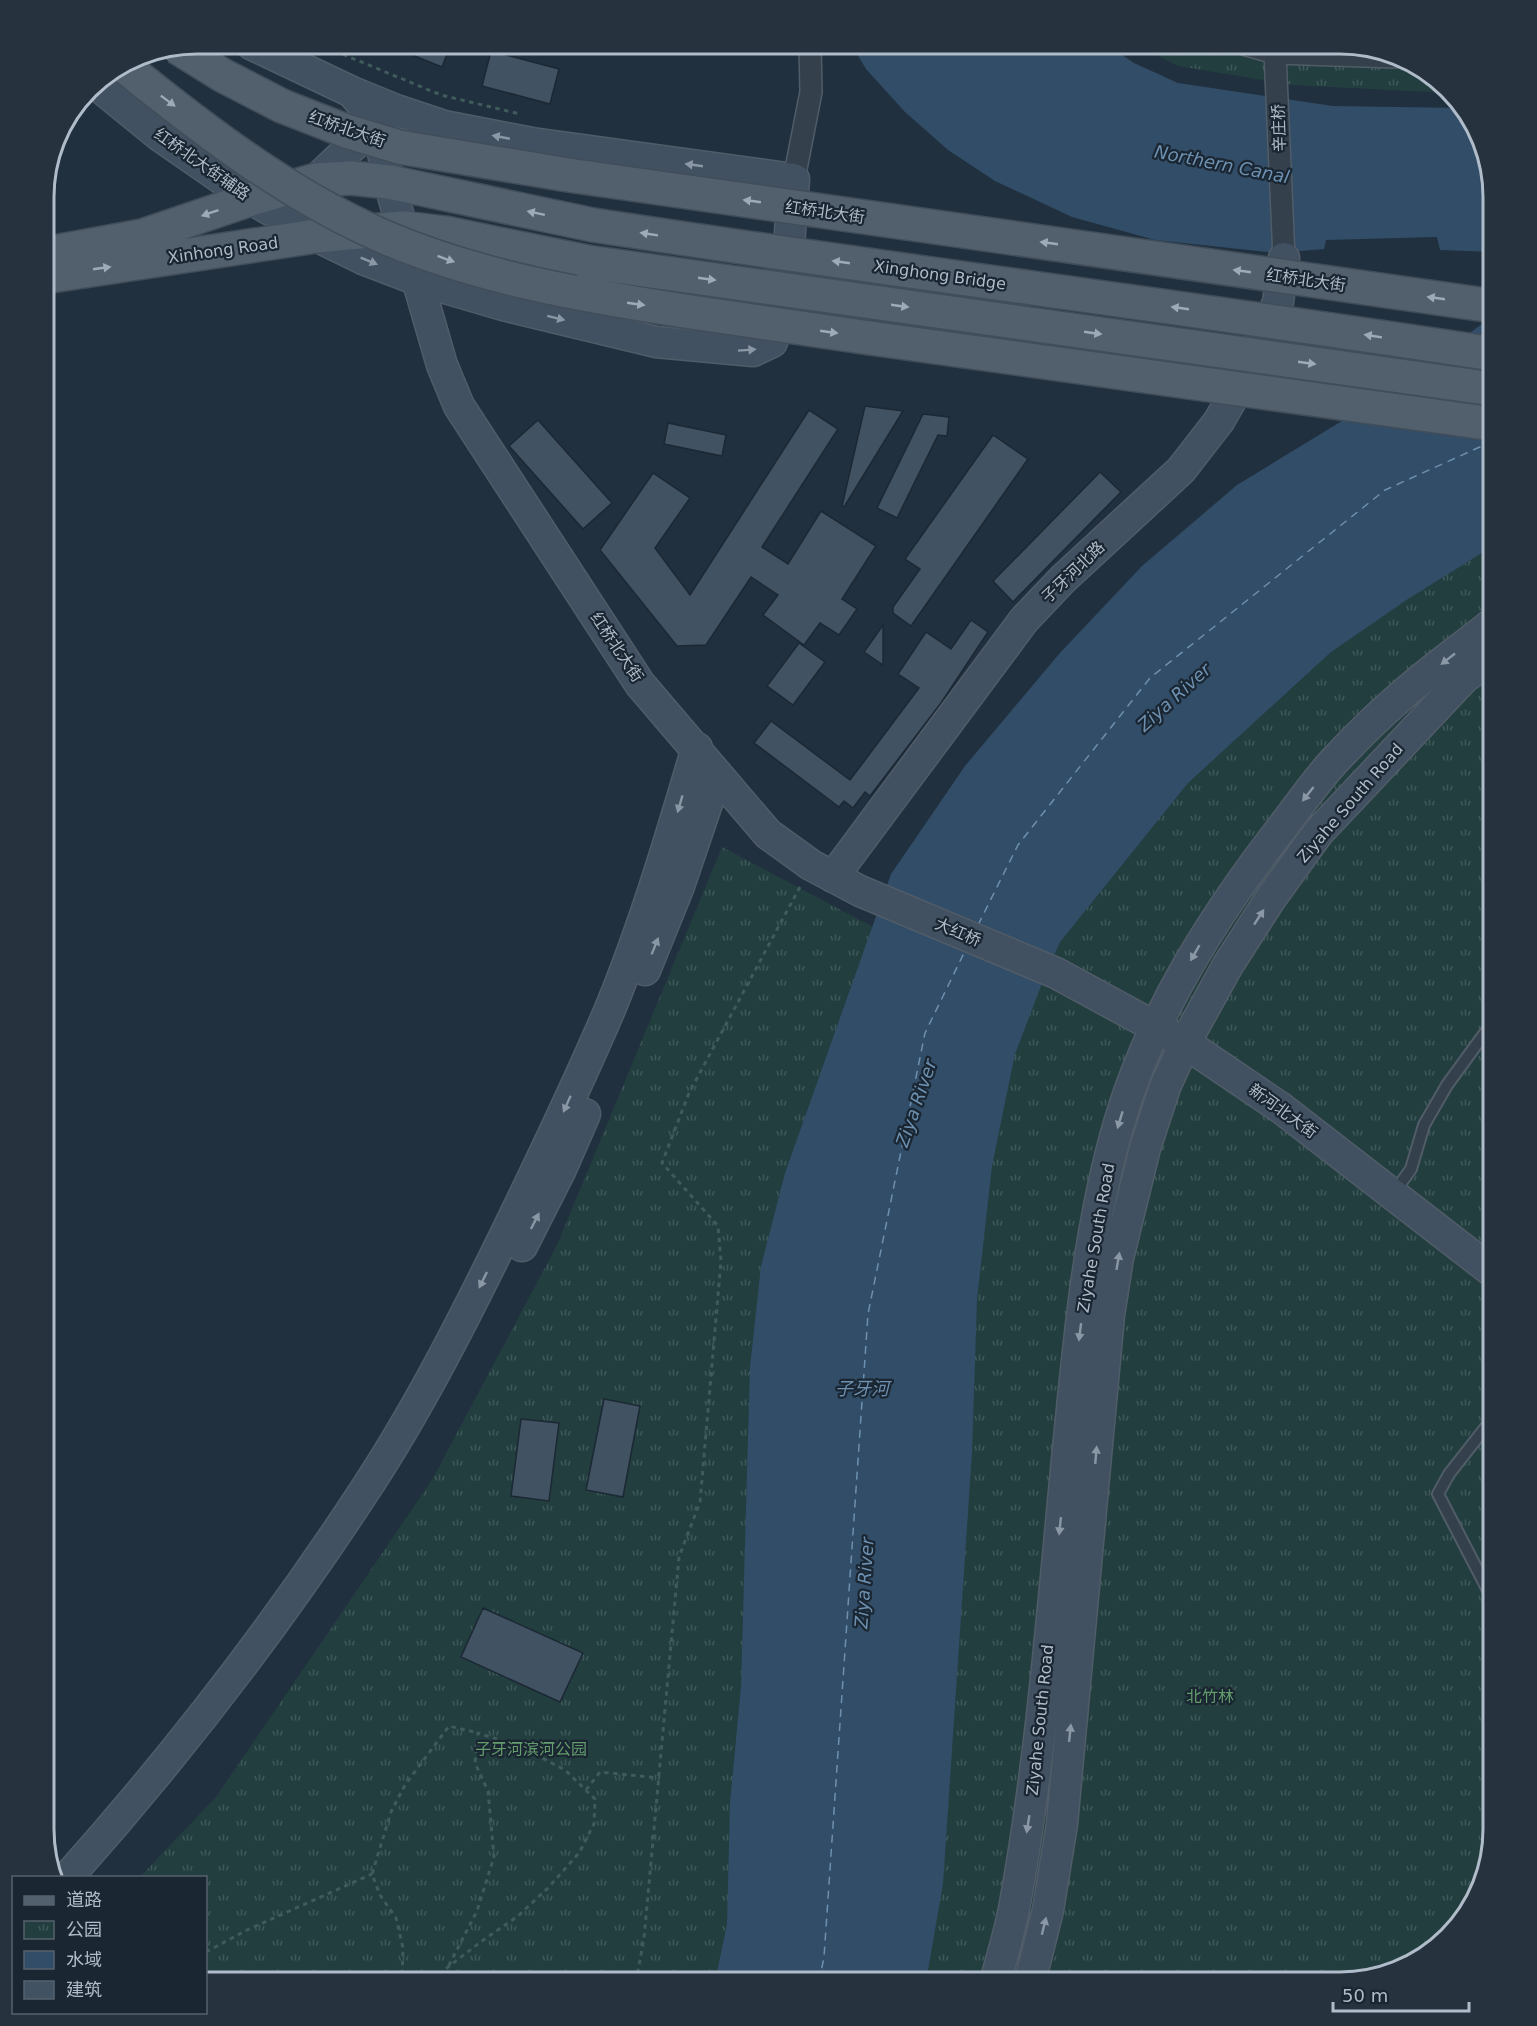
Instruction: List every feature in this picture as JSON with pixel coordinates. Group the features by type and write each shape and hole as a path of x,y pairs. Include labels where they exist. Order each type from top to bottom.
{"main road":[{"name":"红桥北大街","path":"187,54 282,106 346,131 399,147 568,175 1483,304"},
{"path":"130,71 231,149 309,198 381,235 456,263 531,283 617,301 826,332 1483,422"},
{"name":"Xinhong Road","path":"54,252 142,236 250,199 316,180 351,178 389,182"},
{"name":"Xinghong Bridge","path":"389,182 593,225 768,252 1300,324 1483,352"},
{"path":"403,228 445,233 587,262 1483,387"},
{"name":"Xinhong Road","path":"54,275 316,236 403,228"}],"street":[{"path":"272,54 352,92 444,126 532,144 794,179 811,92 810,54"},
{"path":"1261,54 1276,62 1372,58"},
{"name":"辛庄桥","path":"1276,62 1284,258"},
{"name":"红桥北大街辅路","path":"103,89 160,136 250,199 363,259 418,280 503,305 656,342 753,351 772,342 785,300 794,179"},
{"path":"352,92 370,114 378,129"},
{"path":"316,180 352,148 378,129 411,124 444,126"},
{"name":"红桥北大街","path":"378,129 389,182 442,365 459,406 640,684 697,748 768,834 822,871 860,891"},
{"name":"子牙河北路","path":"822,871 1024,620 1063,579 1181,470 1219,421 1254,360 1278,302 1284,258"},
{"name":"Ziyahe South Road","path":"998,1972 1013,1913 1036,1774 1089,1261 1101,1192 1120,1119 1156,1027 1182,976 1246,874 1335,760 1399,697 1483,632"},
{"name":"Ziyahe South Road","path":"1033,1972 1048,1910 1062,1824 1109,1315 1129,1208 1145,1148 1169,1078 1185,1043 1228,965 1271,898 1318,834 1464,678 1483,665"},
{"path":"69,1876 127,1811 209,1709 293,1596 364,1491 436,1370 545,1153 610,1007 661,868 697,748"},
{"path":"96,1876 214,1732 305,1611 378,1505 491,1308 561,1169 624,1022 679,886 717,774"},
{"name":"大红桥","path":"860,891 1056,973"},
{"name":"新河北大街","path":"1056,973 1185,1043 1281,1108 1483,1264"},
{"path":"1140,1065 1152,1055 1158,1056 1169,1064 1169,1078"}],"lane":[{"path":"1393,1194 1411,1169 1424,1125 1447,1085 1483,1037"},
{"path":"1483,1432 1449,1474 1438,1494 1483,1579"}],"path":[{"path":"342,54 441,95 522,115"},
{"path":"638,1972 644,1938 679,1557 700,1502 721,1261 718,1226 662,1163 689,1094 822,871"},
{"path":"402,1972 403,1948 396,1918 380,1895 372,1874 391,1812 405,1785 449,1726 521,1748 565,1770 595,1799 594,1824 579,1853 548,1888 518,1916 444,1972"},
{"path":"448,1967 477,1911 494,1857 488,1791 475,1763 478,1733"},
{"path":"586,1790 600,1772 658,1778"},
{"path":"207,1951 247,1930 372,1874"}],"green space":[{"path":"1155,54 1359,55 1395,65 1412,73 1437,92 1293,85 1178,66"},
{"name":"北竹林","path":"1483,537 1483,1829 1478,1866 1464,1901 1434,1937 1403,1957 1359,1971 888,1972 964,1193 1055,925 1206,737"},
{"name":"子牙河滨河公园","path":"722,847 890,936 749,1972 207,1972 207,1876 141,1876 216,1797 432,1480 557,1245"}],"water":[{"name":"Northern Canal","path":"857,54 1121,54 1134,63 1178,83 1333,106 1452,108 1472,142 1482,178 1483,252 1440,250 1437,237 1326,240 1324,249 1276,253 1155,240 1072,217 995,181 948,150 905,112 866,69"},
{"name":"子牙河","path":"1483,323 1483,552 1408,599 1331,652 1188,783 1060,942 1015,1054 992,1166 977,1300 972,1453 943,1884 928,1972 717,1972 727,1924 730,1803 741,1686 750,1367 761,1266 785,1173 891,874 965,766 1059,654 1142,566 1237,485 1378,399"}],"building":[{"path":"410,54 447,54 442,67"},
{"path":"490,54 502,54 559,69 550,104 482,86"},
{"path":"865,406 903,411 844,507 842,506"},
{"path":"809,410 838,429 762,547 788,564 821,511 876,546 842,599 857,609 839,635 820,623 804,645 763,615 778,595 751,577 706,645 677,646 600,550 653,473 690,498 655,548 690,595"},
{"path":"923,414 949,417 947,436 938,435 897,518 877,508"},
{"path":"538,420 612,503 583,529 509,446"},
{"path":"668,423 726,435 722,456 664,444"},
{"path":"993,435 1028,459 911,626 893,613 893,607 920,569 905,559"},
{"path":"1100,472 1121,492 1013,602 993,581"},
{"path":"971,620 988,632 941,703 870,796 865,792 853,808 844,801 839,807 754,743 771,721 850,780 919,688 898,674 926,632 951,649"},
{"path":"883,625 883,665 864,652"},
{"path":"799,643 825,662 793,705 767,686"},
{"path":"604,1399 640,1406 623,1497 586,1490"},
{"path":"521,1419 559,1423 549,1501 511,1496"},
{"path":"483,1608 583,1653 560,1702 461,1657"}],"ferry route":[{"path":"978,925 1018,845 1150,678 1385,490 1483,446"},
{"path":"821,1972 824,1957 868,1314 925,1033 965,951"}],"water label":[{"name":"Ziya River","path":"1174,697"},
{"name":"Ziya River","path":"916,1103"},
{"name":"Ziya River","path":"864,1583"}]}
